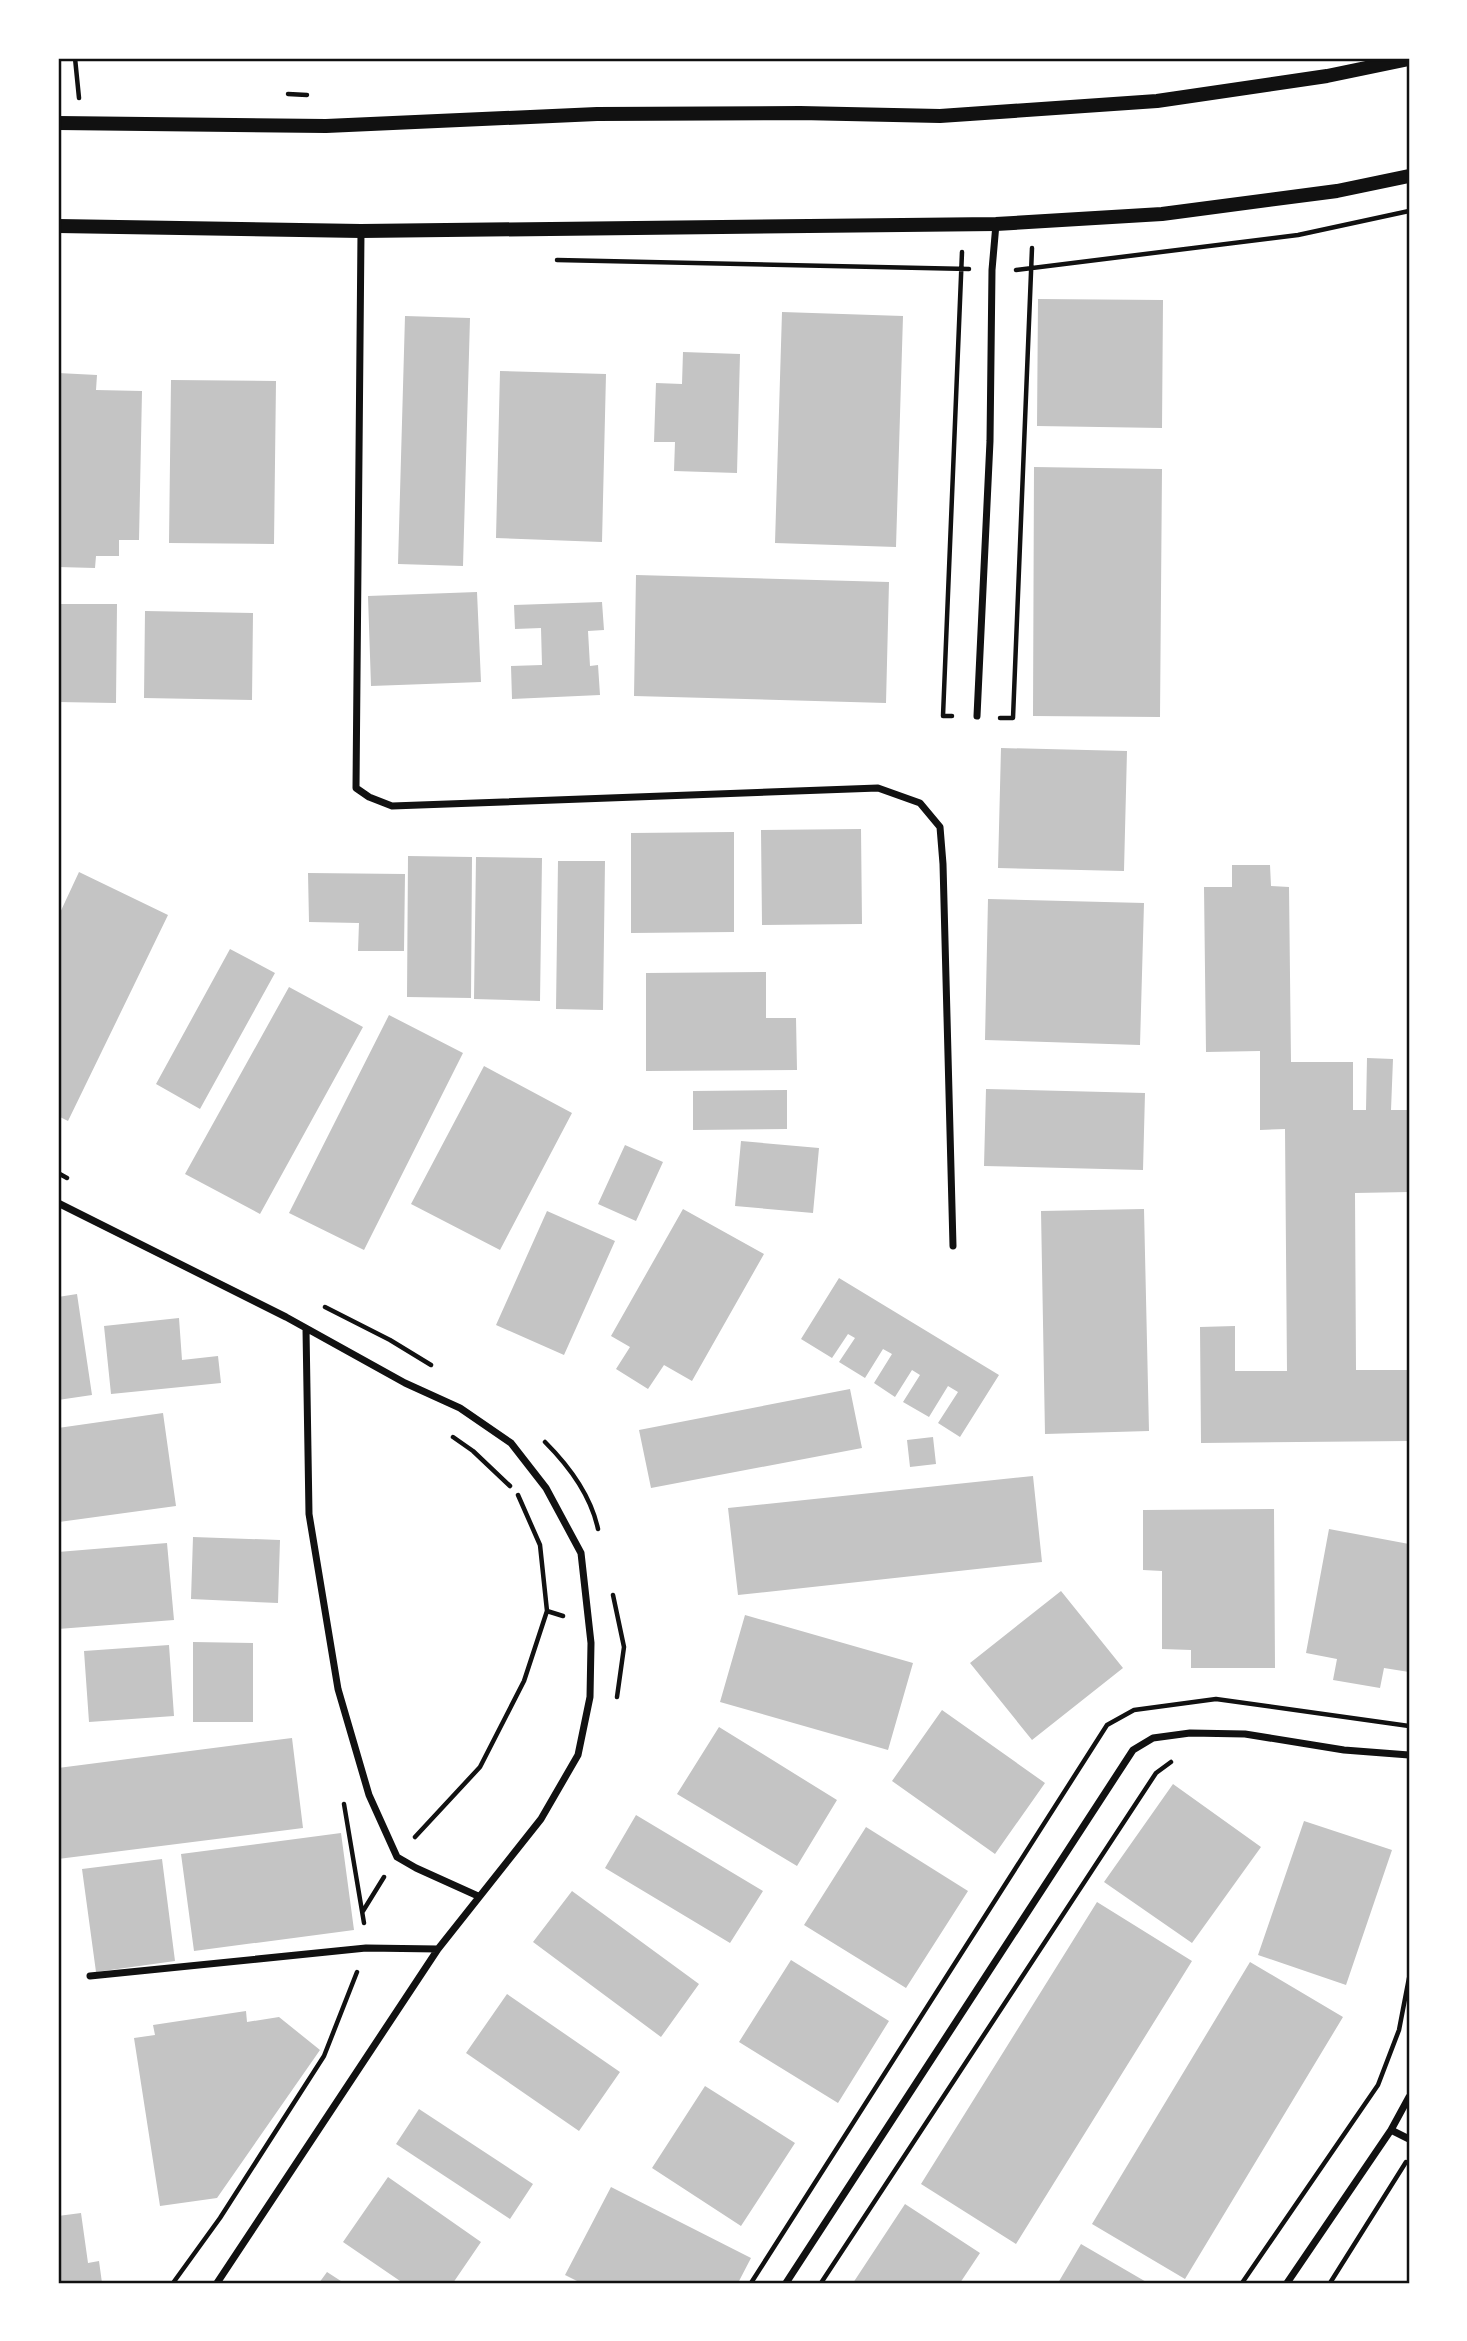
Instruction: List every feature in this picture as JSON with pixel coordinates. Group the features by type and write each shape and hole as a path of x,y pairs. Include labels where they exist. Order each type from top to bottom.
{"main road":[{"path":"58,122 326,126 597,114 800,113 940,116 1157,101 1327,76 1409,59"},
{"path":"58,226 361,231 996,224 1163,214 1337,191 1409,176"}],"street":[{"path":"977,716 990,441 992,270 996,224"},
{"path":"361,231 356,788 369,797 392,806 878,788 920,803 940,827 943,864 953,1246"},
{"path":"58,1203 306,1329 405,1383 460,1408 511,1443 546,1488 581,1553 591,1643 590,1697 578,1755 541,1819 438,1949 217,2283"},
{"path":"306,1329 309,1514 338,1689 369,1795 397,1857 415,1868 478,1896"},
{"path":"786,2283 1133,1750 1153,1738 1201,1733 1245,1734 1345,1750 1409,1755"},
{"path":"90,1976 366,1948 438,1949"},
{"path":"1287,2283 1391,2130 1409,2097"},
{"path":"1391,2130 1409,2138"}],"path":[{"path":"75,58 78,123"},
{"path":"962,225 943,716 1013,718 1032,222"},
{"path":"58,1173 70,1179"},
{"path":"316,1303 390,1340 435,1367"},
{"path":"363,1911 397,1857 480,1767 524,1682 547,1611 540,1545 516,1492 473,1451 443,1429"},
{"path":"544,1441 563,1461 594,1510 600,1535"},
{"path":"611,1585 624,1647 617,1704"},
{"path":"821,2283 1156,1773 1176,1758"},
{"path":"173,2283 220,2218 324,2056 366,1948 363,1911 341,1792"},
{"path":"1242,2283 1378,2085 1399,2030 1409,1978"},
{"path":"1330,2283 1409,2156"}],"building":[{"path":"1038,299 1163,300 1162,428 1037,426"},
{"path":"782,312 903,316 896,547 775,543"},
{"path":"405,316 470,318 463,566 398,564"},
{"path":"683,352 740,354 737,473 674,471 675,442 654,442 656,383 682,384"},
{"path":"500,371 606,374 602,542 496,538"},
{"path":"58,373 97,375 96,390 142,391 139,540 119,540 119,556 96,556 95,568 58,567"},
{"path":"171,380 276,381 274,544 169,543"},
{"path":"1034,467 1162,469 1160,717 1033,716"},
{"path":"636,575 889,582 886,703 634,696"},
{"path":"477,592 481,682 371,686 368,596"},
{"path":"602,602 604,630 588,631 590,666 598,665 600,695 512,699 511,666 542,665 541,628 515,629 514,605"},
{"path":"58,604 117,604 116,703 58,702"},
{"path":"145,611 253,613 252,700 144,698"},
{"path":"1001,748 1127,751 1124,871 998,868"},
{"path":"861,829 862,924 762,925 761,830"},
{"path":"734,832 734,932 631,933 631,833"},
{"path":"408,856 472,857 471,998 407,997"},
{"path":"476,857 542,858 540,1001 474,999"},
{"path":"558,861 605,861 603,1010 556,1009"},
{"path":"1232,865 1270,865 1271,886 1289,887 1291,1062 1353,1062 1353,1110 1366,1110 1367,1058 1393,1059 1391,1110 1409,1110 1409,1192 1355,1193 1356,1370 1409,1370 1409,1441 1201,1443 1200,1327 1235,1326 1235,1371 1287,1371 1285,1129 1260,1130 1260,1051 1206,1052 1204,887 1232,887"},
{"path":"79,872 168,915 68,1121 58,1116 58,917"},
{"path":"308,873 405,874 404,951 358,951 359,923 309,922"},
{"path":"988,899 1144,903 1140,1045 985,1040"},
{"path":"230,949 275,973 200,1109 156,1084"},
{"path":"766,972 766,1018 796,1018 797,1070 646,1071 646,973"},
{"path":"289,987 363,1027 260,1214 185,1174"},
{"path":"389,1015 463,1053 364,1250 289,1213"},
{"path":"484,1066 572,1113 500,1250 411,1204"},
{"path":"986,1089 1145,1093 1143,1170 984,1166"},
{"path":"787,1090 787,1129 693,1130 693,1091"},
{"path":"741,1141 819,1148 813,1213 735,1206"},
{"path":"625,1145 663,1162 636,1221 598,1204"},
{"path":"683,1209 764,1254 692,1381 664,1365 648,1389 616,1369 630,1347 611,1336"},
{"path":"1144,1209 1149,1431 1045,1434 1041,1211"},
{"path":"547,1211 615,1241 564,1355 496,1325"},
{"path":"839,1278 999,1375 960,1437 938,1423 958,1392 948,1386 929,1417 903,1402 920,1375 912,1370 895,1397 874,1383 892,1354 883,1349 865,1378 839,1362 855,1338 848,1334 832,1358 801,1339"},
{"path":"77,1294 92,1395 58,1400 58,1297"},
{"path":"179,1318 182,1360 218,1356 221,1383 111,1394 104,1326"},
{"path":"850,1389 862,1448 651,1488 639,1430"},
{"path":"163,1413 176,1506 59,1522 58,1428"},
{"path":"933,1437 936,1464 910,1467 907,1440"},
{"path":"1033,1476 1042,1562 738,1595 728,1508"},
{"path":"1274,1509 1275,1668 1191,1668 1191,1650 1162,1649 1162,1571 1143,1570 1143,1510"},
{"path":"1329,1529 1409,1544 1409,1672 1384,1668 1380,1688 1333,1680 1337,1659 1306,1653"},
{"path":"193,1537 280,1540 278,1603 191,1599"},
{"path":"167,1543 174,1620 58,1629 58,1552"},
{"path":"1061,1591 1123,1668 1032,1740 970,1663"},
{"path":"745,1615 913,1663 888,1750 720,1702"},
{"path":"193,1642 253,1643 253,1722 193,1722"},
{"path":"169,1645 174,1716 89,1722 84,1651"},
{"path":"942,1710 1045,1783 995,1854 892,1781"},
{"path":"719,1727 837,1800 797,1866 677,1794"},
{"path":"292,1738 303,1828 58,1859 58,1768"},
{"path":"1173,1784 1261,1847 1192,1943 1104,1882"},
{"path":"636,1815 763,1891 730,1943 605,1868"},
{"path":"1304,1821 1392,1850 1346,1985 1258,1955"},
{"path":"866,1827 968,1891 906,1988 804,1925"},
{"path":"341,1833 354,1930 194,1951 181,1854"},
{"path":"162,1859 175,1961 96,1972 82,1869"},
{"path":"572,1891 699,1984 661,2037 533,1942"},
{"path":"1097,1902 1192,1961 1016,2244 921,2184"},
{"path":"791,1960 889,2021 838,2103 739,2042"},
{"path":"1250,1962 1343,2017 1185,2279 1092,2224"},
{"path":"507,1994 620,2072 579,2131 466,2053"},
{"path":"246,2011 247,2022 279,2017 320,2050 217,2198 160,2206 134,2038 155,2035 153,2025"},
{"path":"705,2086 795,2143 741,2226 652,2168"},
{"path":"419,2109 533,2184 510,2219 396,2144"},
{"path":"388,2177 481,2242 453,2283 403,2283 343,2242"},
{"path":"611,2187 751,2258 738,2283 581,2283 565,2275"},
{"path":"905,2204 980,2253 960,2283 853,2283"},
{"path":"81,2213 88,2263 99,2261 102,2283 58,2283 58,2216"},
{"path":"1081,2244 1148,2283 1058,2283"},
{"path":"327,2272 344,2283 319,2283"}]}
